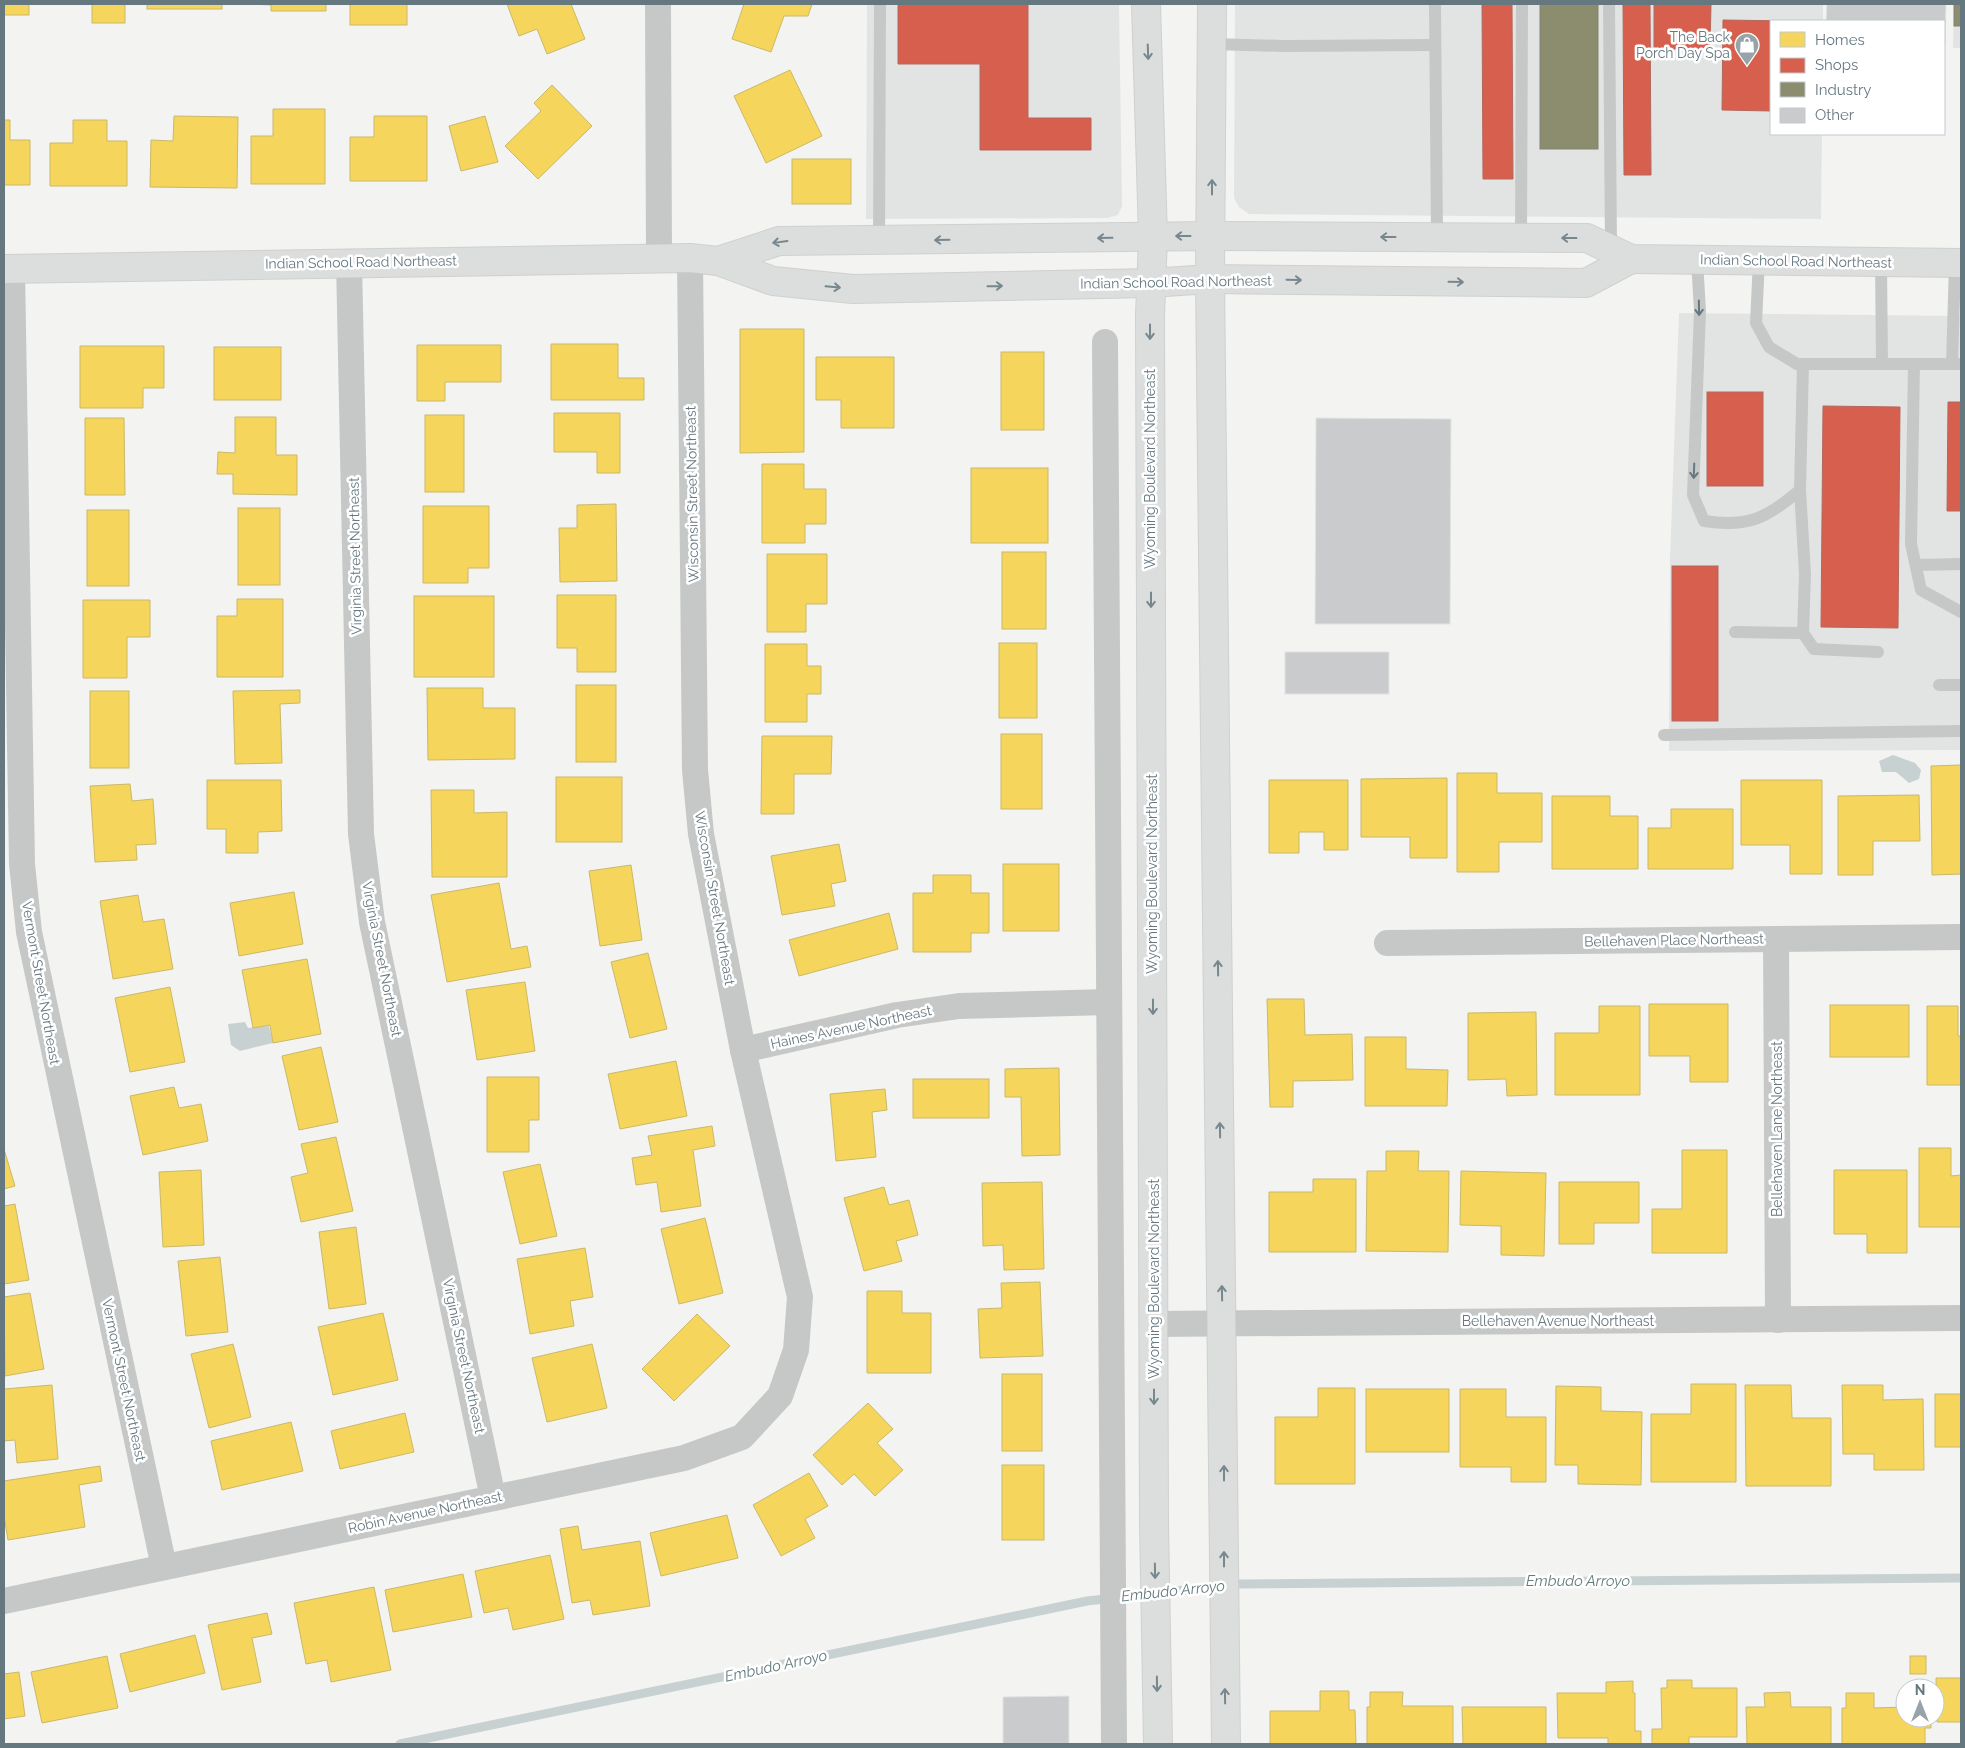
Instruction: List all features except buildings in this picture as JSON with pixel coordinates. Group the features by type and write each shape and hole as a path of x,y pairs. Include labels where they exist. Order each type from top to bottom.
{"main road":[{"name":"Wyoming Boulevard Northeast","path":"1146,4 1153,236 1150,283 1154,1523 1158,1744"},
{"path":"1212,4 1212,236 1210,279 1226,1744"},
{"name":"Indian School Road Northeast","path":"718,261 778,241 1212,236 1587,238 1621,254 1697,260 1958,263"},
{"name":"Indian School Road Northeast","path":"8,269 690,258 718,261 773,281 853,289 1150,283 1210,279 1586,283 1621,254"}],"street":[{"path":"658,4 658,258"},
{"name":"Wisconsin Street Northeast","path":"690,258 695,770 701,834 743,1050 800,1297 796,1350"},
{"name":"Virginia Street Northeast","path":"349,262 361,834 372,922 493,1498"},
{"name":"Vermont Street Northeast","path":"8,269 22,864 29,932 164,1567"},
{"path":"1105,342 1114,1744"},
{"name":"Bellehaven Place Northeast","path":"1387,943 1961,937"},
{"name":"Bellehaven Lane Northeast","path":"1776,939 1778,1320"},
{"name":"Haines Avenue Northeast","path":"743,1050 897,1015 959,1006 1108,1002"},
{"name":"Bellehaven Avenue Northeast","path":"1154,1324 1961,1318"},
{"name":"Robin Avenue Northeast","path":"4,1601 684,1458 742,1437 780,1396 796,1350"}],"lane":[{"path":"879,240 880,4"},
{"path":"1435,4 1437,238"},
{"path":"1521,238 1522,4"},
{"path":"1609,4 1621,254"},
{"path":"1212,44 1284,46 1435,45"},
{"path":"1697,260 1700,312 1693,496 1704,521 1730,525 1766,516 1800,490"},
{"path":"1759,260 1756,323 1769,348 1798,364 1957,364 1958,263"},
{"path":"1881,262 1882,364"},
{"path":"1803,364 1800,490 1805,574 1803,633 1814,649 1878,652"},
{"path":"1914,364 1911,544 1921,590 1961,612"},
{"path":"1916,565 1961,564"},
{"path":"1735,632 1803,633"},
{"path":"1939,685 1961,686"},
{"path":"1664,735 1961,731"}],"shaded area":[{"path":"867,4 1119,4 1122,206 1118,215 1108,218 866,219"},
{"path":"1235,4 1823,4 1823,20 1770,20 1770,135 1822,135 1821,219 1249,214 1239,207 1234,198"},
{"path":"1954,4 1961,4 1961,48 1953,48"},
{"path":"1679,313 1961,316 1961,750 1669,751 1670,559"},
{"path":"1893,755 1915,763 1921,770 1919,779 1909,783 1896,772 1882,772 1879,761"},
{"path":"245,1022 248,1028 269,1026 273,1043 240,1051 231,1045 228,1024"}],"waterway":[{"name":"Embudo Arroyo","path":"400,1744 1087,1601 1239,1584 1961,1578"}],"place":[{"name":"The Back Porch Day Spa","path":"1747,66"}]}
